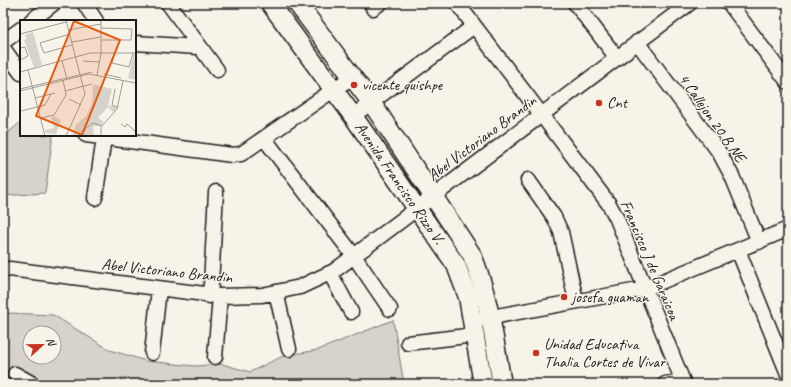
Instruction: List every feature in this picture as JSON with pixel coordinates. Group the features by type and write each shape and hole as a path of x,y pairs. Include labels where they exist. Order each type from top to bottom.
{"main road":[{"name":"Avenida Francisco Rizzo V.","path":"270,3 353,116 425,202 472,255 478,270 491,318 502,384"},
{"name":"Avenida Francisco Rizzo V.","path":"297,3 371,102 425,202 456,265 468,297 483,384"}],"street":[{"path":"32,20 54,3"},
{"path":"84,3 95,20"},
{"path":"168,3 198,47 217,70"},
{"name":"Francisco J de Garaicoa","path":"457,3 609,204 617,219 644,289 683,382"},
{"path":"574,3 617,58"},
{"path":"729,3 788,82"},
{"name":"Abel Victoriano Brandin","path":"3,270 10,269 214,296 262,296 300,287 330,273 354,256 617,58 686,4"},
{"path":"353,116 474,26"},
{"path":"3,42 20,29"},
{"name":"4 Callejon 20 B NE","path":"637,42 719,152 732,176 759,242"},
{"path":"136,43 198,47"},
{"path":"3,48 20,72"},
{"path":"92,136 232,155 241,154 352,77"},
{"path":"95,198 104,138"},
{"path":"264,138 354,256 390,309"},
{"path":"528,180 554,217 561,232 576,301"},
{"path":"215,357 214,296 211,285 216,192"},
{"path":"408,343 474,328 491,318 644,289 788,229"},
{"path":"738,250 788,374"},
{"path":"330,273 351,312"},
{"path":"152,353 159,289"},
{"path":"276,292 289,349"},
{"path":"15,374 29,383"},
{"path":"665,384 683,382"}],"shaded area":[{"path":"20,123 20,136 53,136 45,193 3,196 3,137"},
{"path":"9,313 53,315 110,350 146,361 195,366 222,364 250,372 283,356 318,350 393,320 404,384 3,384 3,317"}],"place":[{"name":"vicente quishpe","path":"354,85"},
{"name":"Cnt","path":"599,103"},
{"name":"josefa guaman","path":"564,297"},
{"name":"Unidad Educativa Thalia Cortes de Vivar","path":"536,353"}]}
